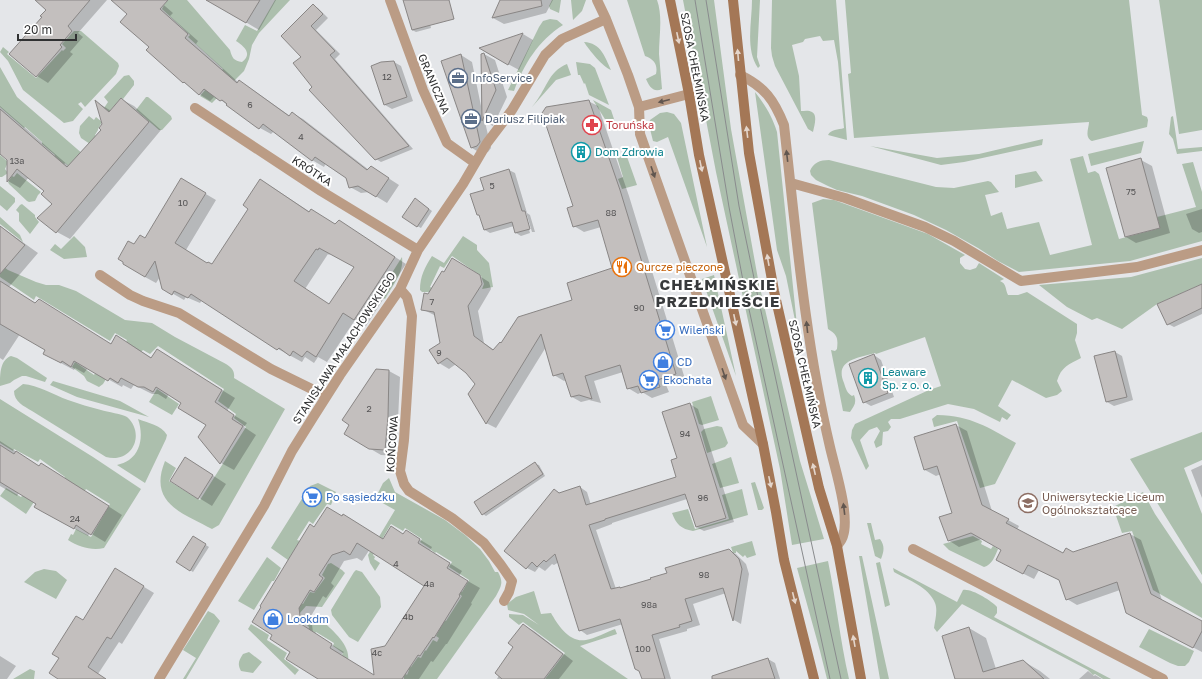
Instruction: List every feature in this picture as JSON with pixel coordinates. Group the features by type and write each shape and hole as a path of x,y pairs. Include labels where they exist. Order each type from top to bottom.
{"main road":[{"name":"SZOSA CHEŁMIŃSKA","path":"670,0 689,94 699,155 762,444 784,560 814,679"},
{"name":"SZOSA CHEŁMIŃSKA","path":"733,0 749,153 774,291 819,488 837,546 861,679"}],"street":[{"name":"GRANICZNA","path":"390,0 423,90 447,143 475,163"},
{"path":"597,0 606,19 639,107 640,134 726,380 743,425 762,444"},
{"name":"STANISŁAWA MAŁACHOWSKIEGO","path":"159,679 264,506 292,451 326,396 400,289 418,250 443,216 487,143 512,110 545,55 562,39 606,19"},
{"path":"740,75 762,88 768,95 784,125 808,336 825,426 843,504 845,526 843,536 837,546"},
{"path":"639,107 689,94"},
{"name":"KRÓTKA","path":"195,108 321,192 418,250"},
{"path":"791,183 845,198 925,226 954,241 1021,281 1137,267 1202,250"},
{"path":"100,275 143,301 179,314 271,369 326,396"},
{"name":"KOŃCOWA","path":"400,289 407,297 412,316 404,440 400,472 401,477 409,491 452,518 484,543 512,581 509,592 504,601"},
{"path":"913,549 1163,679"}],"green space":[{"path":"159,0 187,0 230,50 234,59 242,62 247,56 247,53 242,45 236,41 245,25 257,31 275,0 290,0 259,33 252,45 249,59 244,71 212,103 200,96 223,69 188,37 190,35 162,9 164,5"},
{"path":"552,0 561,0 559,13 550,9 549,6"},
{"path":"571,0 586,0 582,11 573,20"},
{"path":"627,0 657,0 660,13 659,54 662,89 654,89 650,86 646,79 656,74 656,65 651,59 645,56"},
{"path":"683,0 714,0 731,129 758,279 800,461 824,539 792,545 780,469 716,172"},
{"path":"752,0 760,0 757,57 760,66 758,68 754,61 750,44"},
{"path":"772,0 836,0 847,140 828,135 833,131 844,128 838,62 834,40 823,41 820,36 805,39 803,42 792,45 799,76 801,111 809,111 814,114 815,121 813,132 808,129 775,66 771,48"},
{"path":"845,0 1129,0 1142,115 1147,117 1147,127 1092,141 1088,137 1089,122 854,138 848,74 851,73"},
{"path":"1159,0 1202,0 1202,130 1179,134"},
{"path":"550,19 557,20 563,25 546,38 527,62 514,91 508,90 539,27 543,21"},
{"path":"74,31 81,31 118,63 119,66 116,74 85,107 81,102 78,104 83,109 73,121 64,123 23,90 8,61 0,52 3,47 9,52 7,54 36,78 62,50 63,51 66,48 62,44"},
{"path":"584,42 595,45 602,52 611,70 600,62"},
{"path":"576,62 590,64 595,68 609,105 589,95 585,83 584,84 580,75 578,75"},
{"path":"567,64 571,75 556,80 532,107 554,73"},
{"path":"0,67 17,97 84,155 72,169 65,163 62,168 52,159 55,155 42,144 42,142 0,107"},
{"path":"129,75 134,81 134,85 123,99 121,98 109,112 104,108 108,102 104,97 124,76"},
{"path":"755,92 768,111 777,132 798,335 786,276 777,250"},
{"path":"146,97 148,97 171,116 172,119 162,130 159,130 136,110"},
{"path":"593,100 611,110 615,122 608,124"},
{"path":"667,112 674,114 681,123 707,247 668,137 657,142 653,141 649,125 650,120 660,113"},
{"path":"89,116 94,120 96,117 102,122 95,135 99,140 93,146 81,138 79,133 80,126"},
{"path":"1173,116 1178,149 1202,147 1202,151 1177,154 1173,139 1169,134 1171,117"},
{"path":"1043,139 1042,145 964,162 941,165 870,146 937,158 979,154"},
{"path":"1144,141 1141,153 1091,166 1088,154"},
{"path":"626,154 637,185 622,189 618,179 623,177 617,157"},
{"path":"0,155 8,162 5,169 8,173 2,177 0,177"},
{"path":"1083,156 1088,173 1095,171 1099,174 1119,239 1160,228 1157,217 1196,207 1182,164 1193,162 1202,192 1202,241 1130,261 1019,272 946,230 914,215 862,196 837,190 816,180 811,175 810,171 817,162 829,160 936,187 954,188 988,181 991,182 999,192 985,195 991,216 1002,212 1007,229 1039,222 1050,255 1092,245 1070,159"},
{"path":"1036,171 1043,181 1015,188 1015,175"},
{"path":"17,173 41,192 35,201 27,201 9,184 8,182 12,176 14,177"},
{"path":"0,186 15,198 15,202 7,211 0,205"},
{"path":"823,199 834,200 928,234 965,255 960,258 960,263 965,269 970,270 976,268 979,263 1004,279 1000,281 1005,285 1008,295 1018,295 1027,292 1077,324 1075,340 1081,358 1069,364 1061,372 1057,381 1062,391 1057,395 1046,398 1012,380 998,406 1011,415 1007,420 1002,417 1000,422 974,409 948,404 900,419 891,419 888,422 891,427 888,431 883,432 882,445 876,448 874,442 880,431 877,427 869,430 860,440 869,466 866,470 851,438 852,430 855,424 941,386 925,337 876,354 875,353 849,361 842,369 842,375 847,391 852,396 854,395 855,402 850,412 843,411 831,350 835,351 837,349 837,340 836,335 828,329 812,203"},
{"path":"22,204 35,215 39,222 30,234 19,221 19,213 16,210"},
{"path":"0,217 20,235 23,242 0,224"},
{"path":"74,236 85,247 87,257 64,259 50,250 55,244 61,249"},
{"path":"463,236 477,245 477,250 489,263 493,287 482,289 484,284 481,276 452,256 444,268 440,266 430,287 434,289 433,292 422,292 420,290 420,285 422,276 432,256 444,263"},
{"path":"402,257 400,274 385,299 378,295"},
{"path":"1202,258 1202,284 1157,304 1122,329 1097,318 1092,320 1067,307 1039,285 1131,277"},
{"path":"0,264 8,270 36,282 46,285 59,285 76,291 125,320 152,323 226,364 233,370 234,378 285,409 219,525 212,529 179,512 164,497 161,487 161,475 165,461 176,468 169,481 200,500 246,427 234,418 236,414 218,401 224,389 158,346 150,354 143,350 141,352 126,342 127,340 115,333 110,341 36,296 34,300 0,277"},
{"path":"714,275 736,376 702,279"},
{"path":"11,356 17,358 47,378 45,382 22,376 10,383 0,386 3,364 7,358"},
{"path":"75,362 94,375 100,365 111,371 103,384 99,387 87,381 84,376 72,367"},
{"path":"53,381 120,401 149,417 77,397 50,385"},
{"path":"23,384 40,388 76,403 127,417 133,424 135,431 136,439 133,446 129,452 123,456 115,458 106,457 20,403 14,395 14,391"},
{"path":"157,389 179,404 172,415 149,402"},
{"path":"711,396 719,420 702,425 699,424 692,402"},
{"path":"0,399 141,489 104,548 86,548 68,540 76,529 91,537 110,504 86,489 84,492 64,480 65,477 40,459 38,462 14,449 13,451 0,443"},
{"path":"937,415 960,418 979,423 1016,443 995,484 980,488 957,421 934,427 932,419"},
{"path":"138,419 158,427 167,435 145,483 117,465 129,460 137,452 141,436"},
{"path":"717,426 722,427 728,443 725,447 707,453 701,432 704,429"},
{"path":"1202,432 1202,460 1184,468 1202,514 1202,575 1130,459"},
{"path":"731,457 739,483 720,488 712,464"},
{"path":"389,478 395,492 445,520 465,535 480,549 495,572 498,572 501,579 500,587 496,596 437,679 404,679 403,673 404,672 407,675 409,670 406,668 411,667 418,657 421,658 433,640 437,642 439,638 436,636 444,620 446,621 462,596 458,593 459,591 462,592 469,580 449,567 452,562 436,552 435,553 420,542 422,539 405,528 403,531 391,524 373,555 375,557 374,559 380,563 375,571 370,563 368,555 395,510 379,501 377,495 383,483"},
{"path":"755,482 764,508 762,510 758,510 751,483"},
{"path":"318,483 336,492 331,505 327,504 313,524 309,521 297,540 300,541 288,560 271,548 310,486"},
{"path":"6,488 21,497 23,495 34,502 26,514 0,496"},
{"path":"742,489 748,515 693,531 685,529 680,525 675,520 672,513 688,509 695,529 729,519 722,495"},
{"path":"1143,492 1155,514 1202,584 1202,618 1153,590 1132,531 1122,533 1113,507"},
{"path":"867,523 871,523 875,540 880,539 883,544 881,559 875,556"},
{"path":"973,536 982,541 981,544 991,549 993,546 998,549 993,560 987,566 984,567 949,550 943,544"},
{"path":"752,541 756,555 747,558 745,555 743,557 736,551 736,553 733,553 731,547"},
{"path":"859,556 862,556 889,679 880,679"},
{"path":"267,557 281,568 254,610 238,601"},
{"path":"828,561 849,679 827,679 797,568"},
{"path":"880,562 890,605 885,607 876,563"},
{"path":"331,563 345,573 322,607 306,606 300,613 296,610 301,603 303,604 310,592 314,593 325,578 322,575 328,564"},
{"path":"893,568 957,602 963,590 971,591 981,596 997,607 997,613 994,617 1111,679 1103,679 1095,674 1093,675 1088,670 962,604 937,632 934,628 936,606 932,597 918,584 894,572"},
{"path":"44,569 56,571 67,580 56,599 24,582 35,572"},
{"path":"356,570 362,572 380,597 381,607 358,642 349,637 332,615 331,610"},
{"path":"534,591 541,614 551,613 557,623 569,636 574,639 586,640 615,629 617,634 580,646 628,679 545,679 565,653 523,622 519,625 509,617 509,614 523,615 539,625 524,614 508,610 507,604 516,597"},
{"path":"208,611 214,614 220,621 186,679 183,679 196,658 183,650"},
{"path":"321,619 339,638 348,655 348,661 329,679 343,653 333,646 334,643 316,632 314,635 308,631 309,627 307,625 311,620"},
{"path":"251,624 269,635 267,640 287,653 284,659 299,670 295,675 248,629"},
{"path":"1149,629 1194,651 1189,662 1185,666 1178,666 1139,647"},
{"path":"249,652 262,662 253,673 241,671 239,666 243,654"},
{"path":"30,669 35,671 34,679 13,679"}],"building":[{"path":"35,0 90,0 68,26 72,31 60,45 62,47 36,77 9,54 42,17 40,16 46,10"},
{"path":"111,0 168,0 160,9 188,34 185,38 237,83 239,80 289,116 292,112 367,170 371,166 389,178 376,197 358,186 349,188 346,178 315,157 312,161 263,124 259,129 226,105 227,104 222,100 220,101 204,89 199,95 184,82 183,83 146,50 149,47 120,22 127,14"},
{"path":"206,0 260,0 246,23"},
{"path":"403,0 449,0 454,19 412,30"},
{"path":"500,0 541,0 542,6 492,18"},
{"path":"313,4 323,14 311,26 335,51 330,55 409,146 375,160 309,90 312,87 293,63 301,57 281,36"},
{"path":"523,33 508,65 479,48"},
{"path":"484,53 496,90 482,121 481,54"},
{"path":"461,54 480,142 477,146 471,148 441,61"},
{"path":"394,61 407,97 384,105 371,66 381,62"},
{"path":"121,98 149,122 56,233 37,218 52,204 41,194 44,191 17,169 7,182 7,160 0,154 0,109 67,167 101,130 99,128 102,124 95,100 109,112"},
{"path":"589,100 620,190 676,374 657,380 660,387 641,393 638,386 627,389 620,365 585,376 592,399 579,395 571,397 563,373 553,376 541,334 486,424 468,394 475,384 466,373 447,358 438,364 429,350 440,343 434,312 421,310 424,293 428,294 452,258 480,275 482,284 468,306 474,336 493,350 500,342 501,343 518,317 572,300 567,283 612,268 598,220 573,227 567,208 573,206 542,113 546,107"},
{"path":"1141,158 1160,228 1125,237 1106,168"},
{"path":"509,169 522,211 525,211 530,229 515,233 512,222 484,230 470,194 484,190 480,178"},
{"path":"181,178 206,193 175,243 207,263 212,264 248,209 243,205 260,179 309,212 311,209 335,224 339,220 395,257 354,320 343,313 316,357 307,351 302,357 293,351 290,356 279,348 277,350 191,294 188,298 174,291 172,295 162,289 155,261 145,277 123,264 123,262 118,259 128,241 134,244 140,235 145,238","holes":["319,248 354,267 329,304 294,281 316,249 318,250"]},
{"path":"415,198 429,209 417,227 402,217"},
{"path":"0,226 25,245 0,274"},
{"path":"0,281 35,303 39,299 111,344 116,335 151,358 157,349 222,390 215,402 234,415 232,419 243,426 220,464 198,437 206,425 178,408 181,403 156,387 153,392 144,387 138,387 121,378 118,383 110,378 108,381 74,361 71,367 62,361 61,363 43,354 45,350 0,324"},
{"path":"1202,284 1202,308 1167,325 1157,304"},
{"path":"1115,351 1127,397 1106,402 1094,356"},
{"name":"Leaware Sp. z o. o.","path":"874,354 888,393 863,403 849,364"},
{"path":"376,369 389,370 388,417 385,450 369,449 344,434 349,425 342,420"},
{"path":"690,403 726,518 696,527 685,494 589,525 611,589 620,588 651,579 650,578 667,573 665,568 729,549 739,559 742,569 733,621 723,588 685,599 692,621 679,625 680,627 652,635 665,679 642,679 639,671 635,669 620,619 579,631 555,554 546,562 544,560 537,567 532,562 526,569 504,551 554,489 559,493 580,486 586,505 676,477 671,460 677,458 662,412"},
{"path":"956,424 982,505 1009,519 1006,523 1063,553 1066,548 1073,552 1130,533 1151,594 1202,621 1202,631 1193,648 1126,613 1117,582 1066,600 1059,580 1028,565 1023,574 996,560 1001,550 971,533 948,541 939,517 952,513 937,466 924,470 914,437"},
{"path":"0,445 14,454 16,451 39,466 41,463 109,506 91,535 76,525 74,529 34,507 36,504 0,482"},
{"path":"185,457 213,475 198,499 170,481"},
{"path":"535,462 543,474 482,515 474,502"},
{"path":"327,507 342,516 343,514 383,539 391,526 403,534 406,530 420,539 418,543 450,563 447,568 468,581 434,638 433,637 420,656 418,655 402,679 318,679 286,659 290,652 270,639 272,635 252,622 261,607 260,606 310,524 314,527","holes":["357,543 424,586 385,646 371,649 374,675 330,648 332,644 301,624 299,608 310,590 314,592 323,578 319,575 332,555 344,551 350,555"]},
{"path":"193,536 206,544 190,571 176,562"},
{"path":"115,568 144,586 111,639 107,637 88,667 106,679 58,679 49,673 59,658 52,654 76,616 83,620"},
{"path":"523,624 563,654 544,679 502,679 495,673 513,647 508,643"},
{"path":"969,627 983,672 1023,660 1044,679 955,679 942,636"},
{"path":"768,658 775,679 712,679 712,676"}],"tram line":[{"path":"695,0 729,207 745,291 830,679"},
{"path":"706,0 739,206 841,679"}],"place":[{"name":"InfoService","path":"458,78"},
{"name":"Dariusz Filipiak","path":"471,119"},
{"name":"Toruńska","path":"592,125"},
{"name":"Dom Zdrowia","path":"581,152"},
{"name":"Qurcze pieczone","path":"622,267"},
{"name":"Wileński","path":"665,330"},
{"name":"CD","path":"663,362"},
{"name":"Leaware Sp. z o. o.","path":"868,378"},
{"name":"Ekochata","path":"649,380"},
{"name":"Po sąsiedzku","path":"312,497"},
{"name":"Uniwersyteckie Liceum Ogólnokształcące","path":"1028,503"},
{"name":"Lookdm","path":"273,619"}],"district":[{"name":"CHEŁMIŃSKIE PRZEDMIEŚCIE","path":"718,294"}]}
